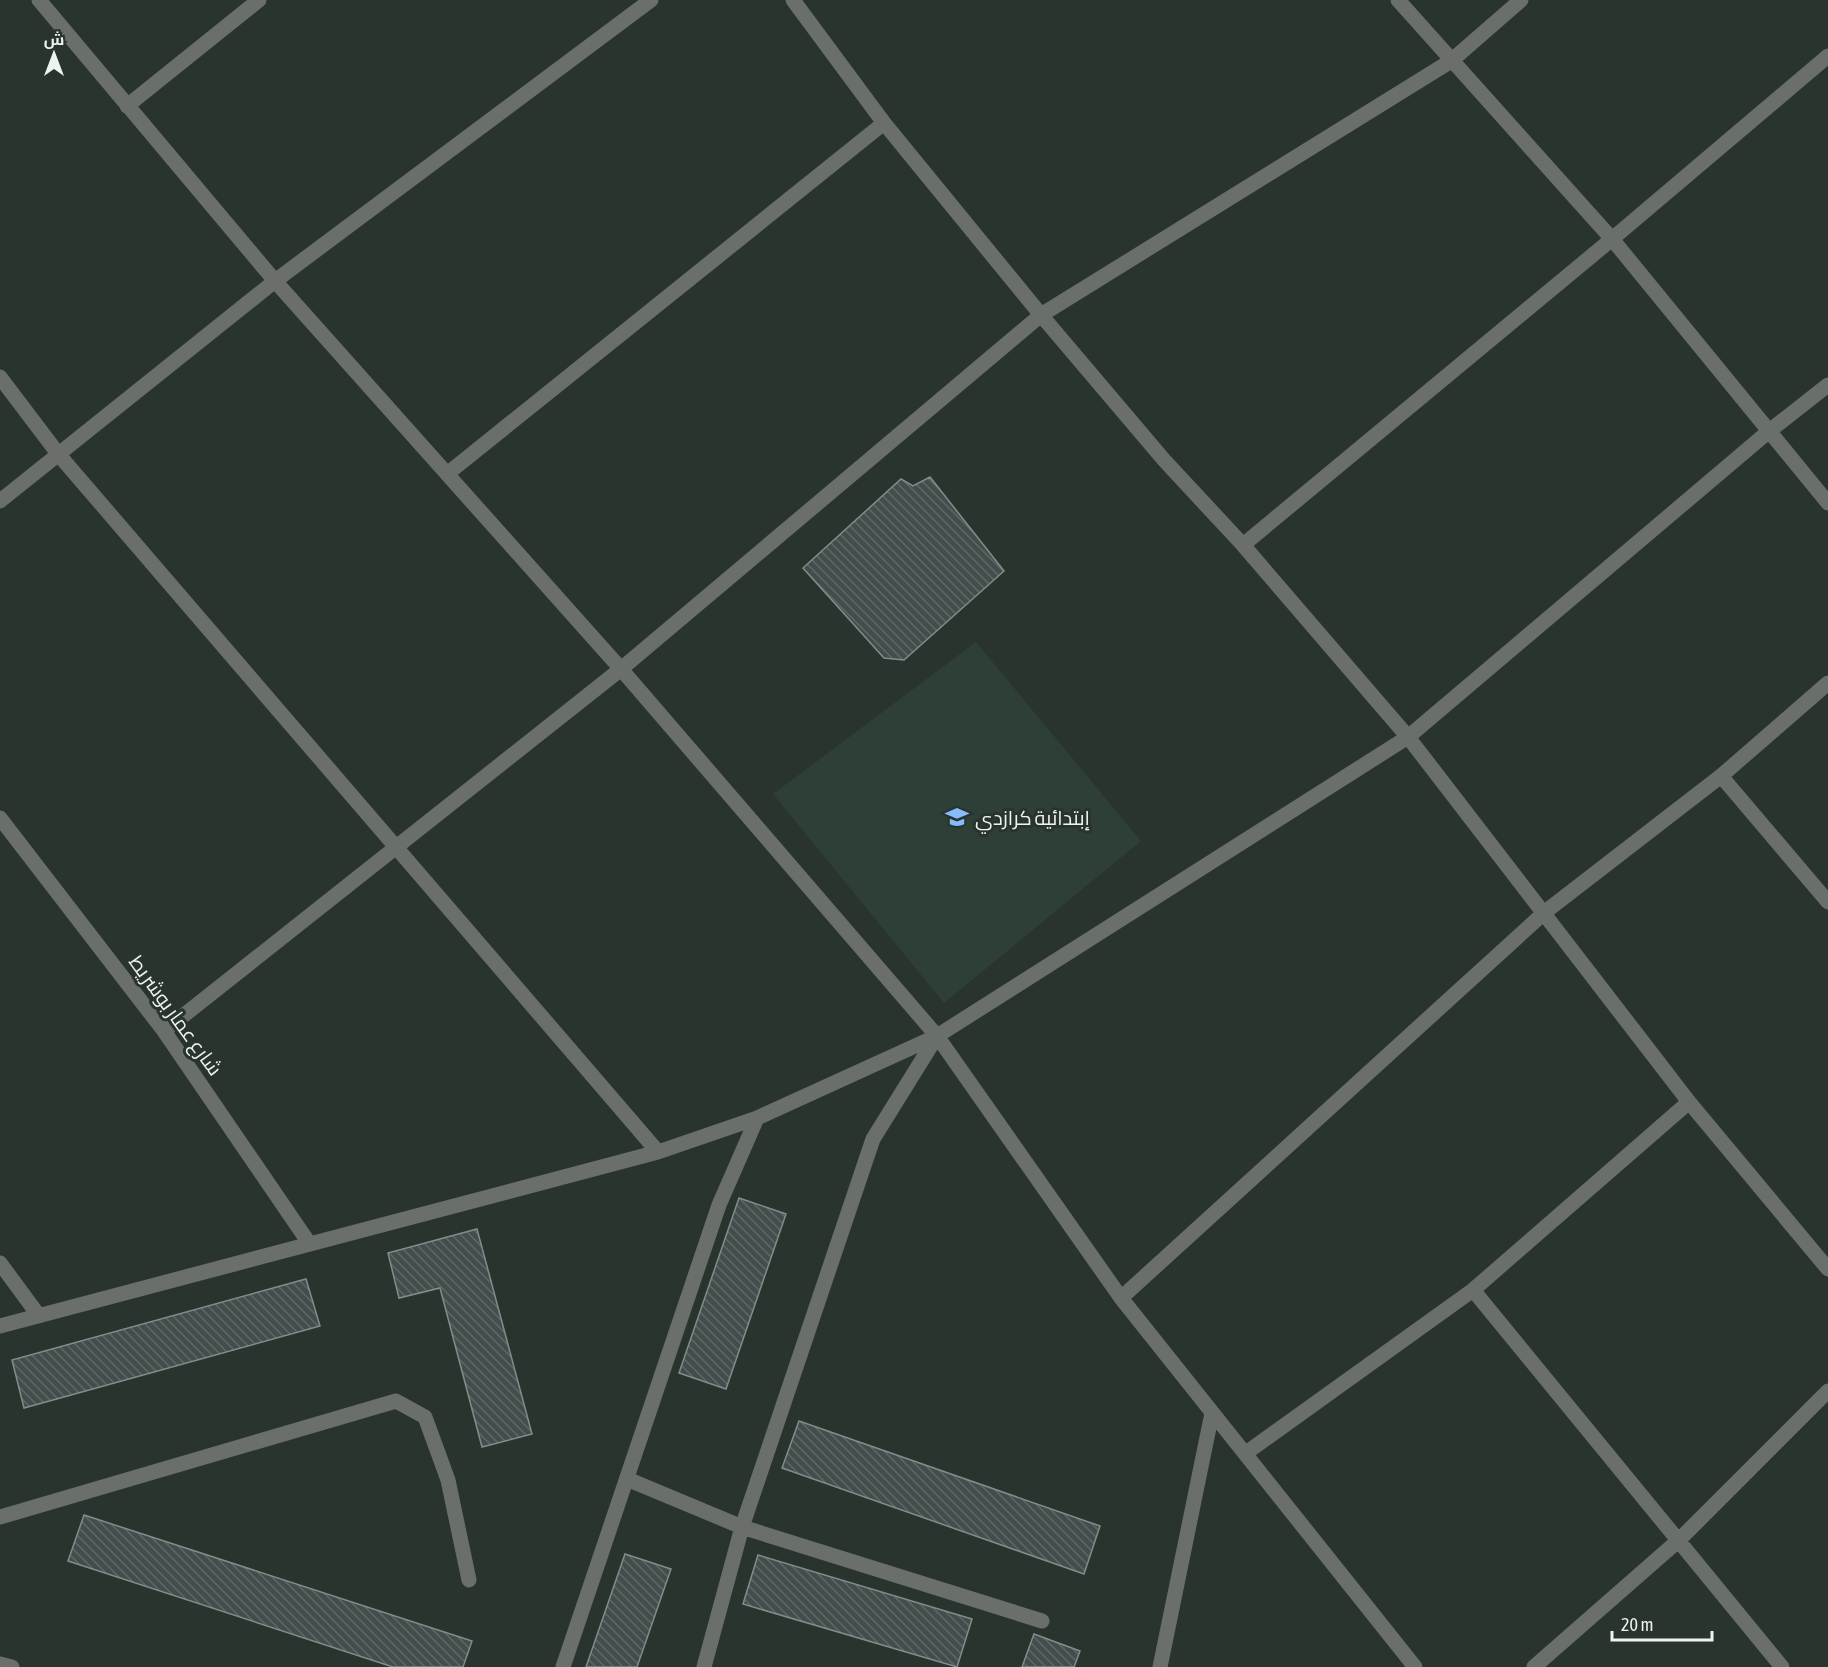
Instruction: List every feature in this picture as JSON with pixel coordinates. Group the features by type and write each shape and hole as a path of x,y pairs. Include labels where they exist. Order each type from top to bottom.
{"street":[{"path":"39,0 275,280 621,669 937,1036 1121,1298 1415,1667"},
{"path":"127,106 259,0"},
{"path":"0,501 275,280 651,0"},
{"path":"794,0 884,123 1041,315 1164,460 1243,546 1408,736 1689,1102 1828,1269"},
{"path":"1398,0 1612,239 1828,503"},
{"path":"164,1031 399,848 621,669 1041,315 1451,61 1521,0"},
{"path":"1243,546 1828,56"},
{"path":"447,474 884,123"},
{"path":"0,377 59,455 658,1152"},
{"path":"0,1326 658,1152 757,1118 937,1036 1408,736 1768,432 1828,385"},
{"path":"1121,1298 1545,912 1720,776 1828,683"},
{"path":"1720,776 1828,902"},
{"name":"شارع عمار بوشريط","path":"0,818 164,1031 309,1244"},
{"path":"705,1667 742,1527 873,1139 937,1036"},
{"path":"1245,1453 1473,1290 1689,1102"},
{"path":"563,1667 719,1205 757,1118"},
{"path":"0,1263 39,1316"},
{"path":"1473,1290 1782,1667"},
{"path":"1534,1667 1679,1540 1828,1391"},
{"path":"0,1517 396,1401 425,1417 434,1438 448,1480 469,1580"},
{"path":"1160,1667 1212,1413"},
{"path":"627,1479 742,1527 1042,1621"},
{"path":"0,1664 12,1667"}],"shaded area":[{"name":"إبتدائية كرازدي","path":"976,642 1141,841 944,1003 773,794"}],"building":[{"path":"930,477 1004,571 904,660 884,658 803,568 901,479 913,486"},
{"path":"739,1198 786,1214 726,1389 679,1373"},
{"path":"477,1229 532,1434 482,1447 440,1288 399,1298 388,1253"},
{"path":"306,1279 320,1326 24,1408 12,1360"},
{"path":"799,1421 1100,1526 1084,1574 782,1468"},
{"path":"84,1515 472,1641 463,1667 393,1667 68,1561"},
{"path":"625,1554 671,1569 637,1667 586,1667"},
{"path":"758,1555 972,1619 957,1667 743,1604"},
{"path":"1034,1634 1080,1651 1074,1667 1022,1667"}],"place":[{"name":"إبتدائية كرازدي","path":"957,817"}]}
